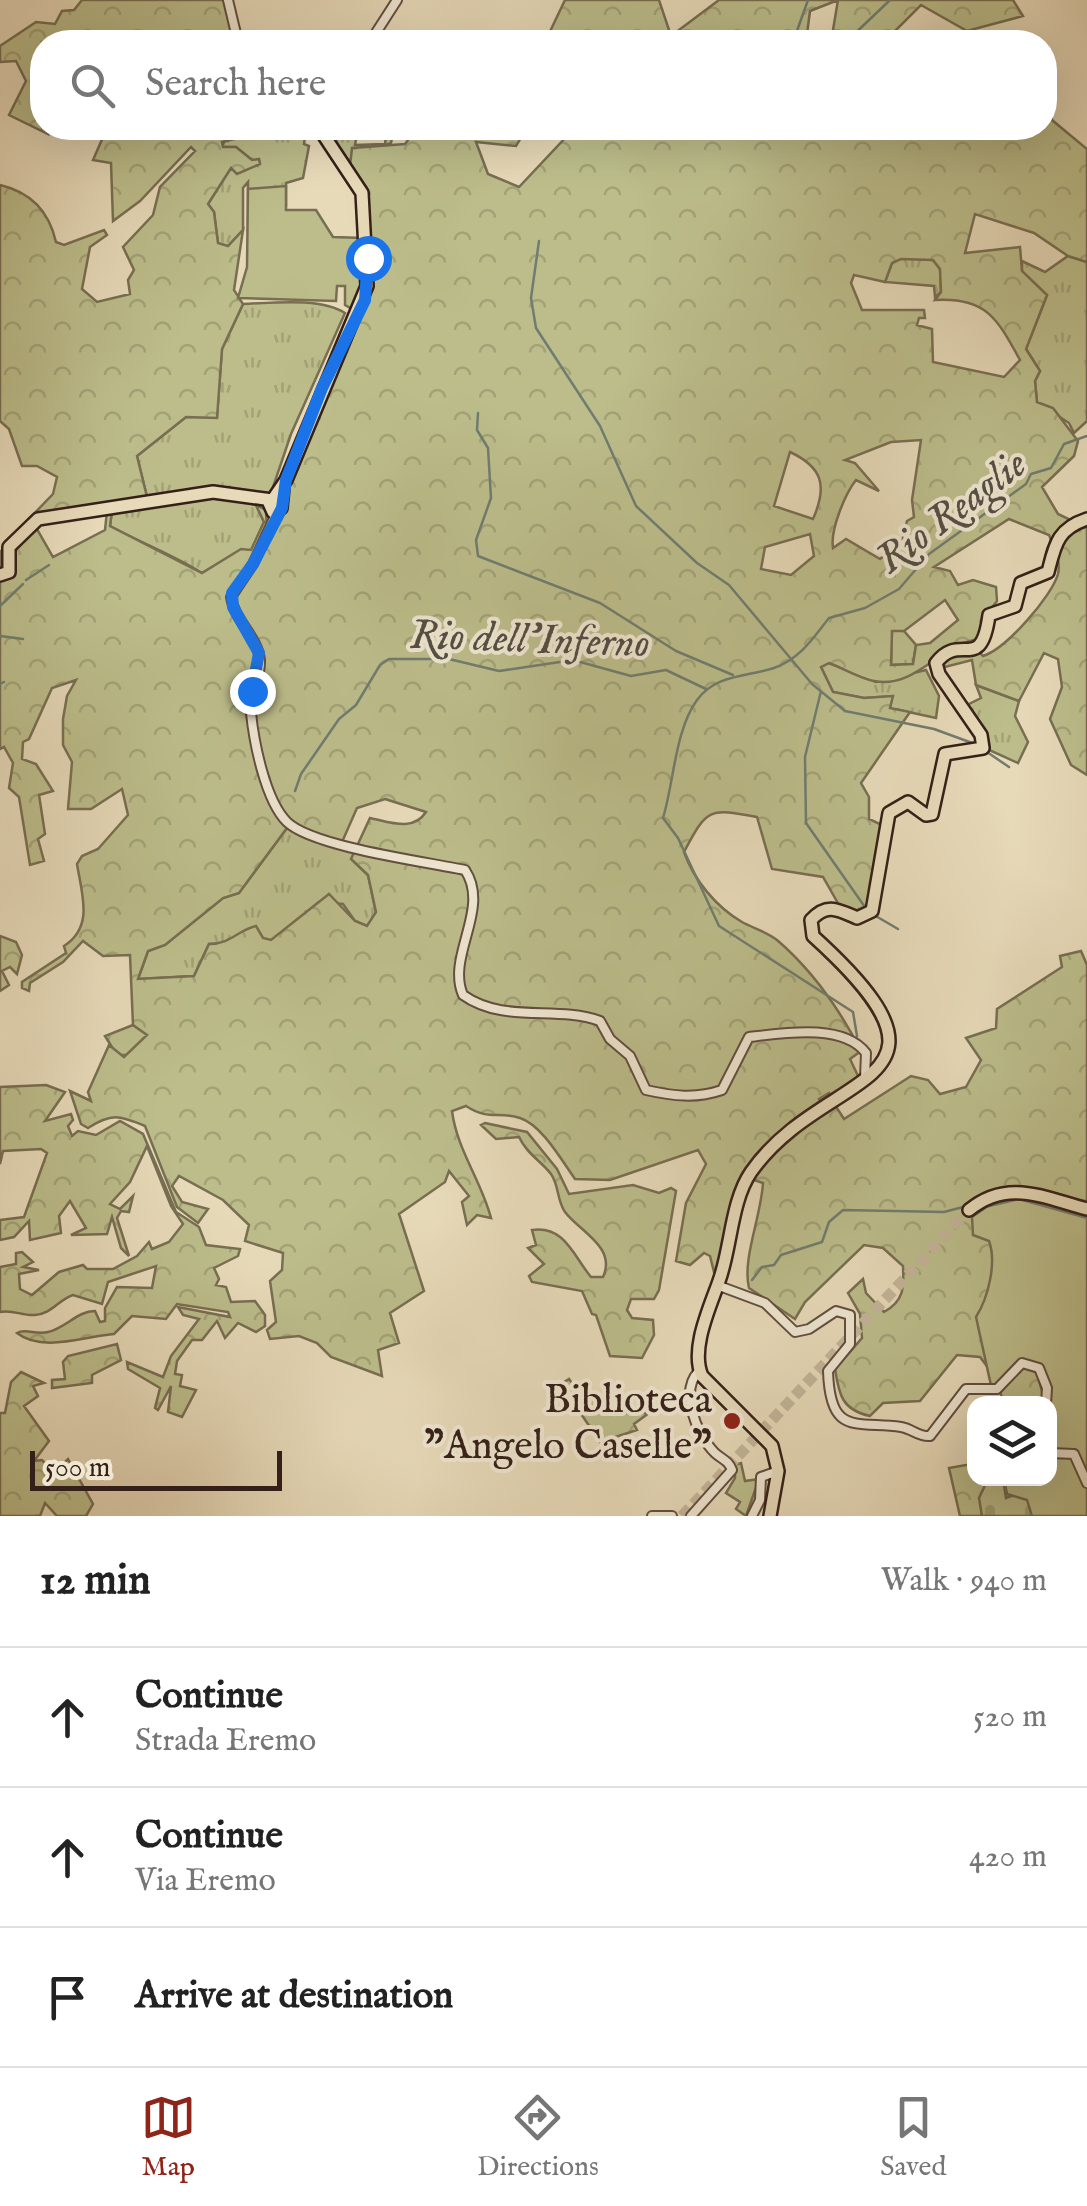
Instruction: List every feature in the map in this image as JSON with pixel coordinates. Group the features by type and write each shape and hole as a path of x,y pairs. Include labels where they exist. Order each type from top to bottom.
{"main road":[{"path":"0,575 9,572 7,552 15,538 38,519 213,492 274,505 367,286 362,194 327,140"},
{"path":"770,1516 778,1472 772,1446 699,1371 698,1353 750,1173 782,1134 866,1079 883,1065 891,1048 887,1025 846,968 812,936 812,920 832,908 857,918 868,916 875,898 889,813 908,802 932,814 945,754 983,748 981,736 936,664 943,655 980,647 986,640 990,616 1015,606 1025,579 1046,574 1054,543 1069,528 1087,519"},
{"path":"969,1210 989,1196 1018,1191 1087,1210"}],"street":[{"path":"228,0 235,30"},
{"path":"379,30 398,0"},
{"path":"274,505 267,532 232,597 259,653 251,710 256,755 292,826 363,850 466,870 473,882 474,898 457,981 463,995 495,1009 551,1017 584,1015 600,1021 610,1039 630,1056 646,1090 673,1096 704,1096 722,1090 749,1036 768,1034 828,1035 857,1041 866,1053 866,1079"},
{"path":"719,1288 764,1303 796,1332 809,1329 836,1311 850,1315 850,1344 828,1371 838,1415 848,1423 902,1427 930,1436 966,1389 997,1388 1022,1363 1038,1368 1046,1396"},
{"path":"691,1516 732,1470 711,1447 688,1398 689,1384 699,1371"},
{"path":"1057,1453 1074,1454 1087,1484"},
{"path":"752,1516 760,1500 761,1476 778,1472"},
{"path":"652,1516 672,1516"}],"green space":[{"path":"82,0 225,0 234,30 30,30 30,125 9,115 26,81 16,61 0,62 0,46 36,22 55,24 62,11 74,10"},
{"path":"565,0 659,0 669,30 551,30"},
{"path":"719,0 838,0 810,11 808,30 679,30"},
{"path":"838,0 1013,0 1023,16 965,30 921,5 896,30 833,30"},
{"path":"1057,124 1087,149 1087,262 1068,256 1034,233 975,214 965,253 1020,247 1022,271 1047,295 1026,349 1040,371 1035,381 1037,402 1053,408 1078,441 1074,456 1042,487 1058,514 1087,528 1087,775 1071,765 1050,719 1062,687 1058,659 1044,653 1019,701 976,685 972,660 941,668 945,657 978,651 983,656 1004,643 1027,621 1054,584 1059,564 1049,535 1009,519 934,567 950,571 958,585 973,580 996,587 997,601 986,615 982,639 955,647 916,672 889,682 868,680 829,663 821,667 833,692 864,698 893,696 890,708 910,712 861,783 869,797 869,819 882,825 867,905 860,913 839,905 823,877 772,869 757,817 729,812 711,815 698,827 684,852 715,901 790,952 844,1021 861,1051 850,1059 860,1080 833,1100 829,1093 819,1099 826,1111 835,1105 844,1119 911,1076 928,1080 940,1094 966,1087 981,1060 966,1038 996,1028 997,1009 1062,967 1060,956 1081,951 1087,965 1087,1516 1006,1498 1004,1486 1057,1486 1057,1396 1002,1396 995,1377 980,1357 957,1355 920,1401 883,1403 870,1416 853,1410 844,1400 835,1369 862,1338 860,1314 848,1293 863,1279 866,1293 884,1312 901,1293 903,1266 883,1248 864,1245 805,1302 795,1319 749,1288 748,1264 763,1183 745,1177 715,1276 710,1256 704,1253 690,1265 676,1261 686,1203 706,1164 698,1150 610,1180 575,1179 551,1144 528,1122 481,1113 466,1106 452,1111 459,1139 491,1218 477,1215 467,1225 462,1202 469,1196 449,1171 445,1182 399,1214 424,1291 390,1313 399,1343 378,1350 382,1376 331,1357 317,1343 299,1336 270,1339 267,1330 276,1322 270,1281 282,1270 283,1253 245,1241 249,1225 223,1200 179,1176 172,1186 182,1202 208,1209 198,1223 177,1207 145,1126 115,1117 88,1128 81,1124 70,1091 91,1101 88,1092 109,1045 124,1057 147,1035 133,1025 130,955 103,956 83,941 63,962 30,983 29,991 22,988 22,982 66,953 64,946 83,920 77,864 82,856 98,849 128,815 122,789 91,809 68,809 72,762 63,745 63,719 67,696 76,680 52,688 29,739 23,742 22,759 36,764 53,791 39,795 45,834 38,839 44,861 30,865 19,797 9,788 13,763 4,747 0,749 0,551 9,553 34,524 53,557 105,530 107,511 112,510 110,526 202,573 241,549 251,550 264,522 256,505 266,510 267,535 279,519 283,495 368,301 371,246 366,191 350,166 352,148 405,144 408,140 520,140 516,146 476,142 488,174 519,187 563,140 1057,140","holes":["901,259 933,260 940,269 941,292 935,300 967,302 996,322 1020,360 1004,377 933,362 932,329 917,325 919,318 925,318 924,310 862,310 851,283 854,275 885,282 892,263","921,440 912,500 914,517 907,521 902,542 880,559 846,539 833,548 839,512 856,480 879,491 855,463 845,460 891,442","790,452 809,464 819,478 820,496 813,519 774,506","810,534 814,556 791,575 761,569 765,547","945,600 958,620 930,643 916,645 913,664 891,665 892,631 904,631","385,799 426,812 408,824 370,818 351,859 368,875 376,912 367,926 355,921 329,894 271,940 263,938 256,926 223,942 209,944 194,976 138,979 148,951 165,945 223,898 239,893 287,828 342,842 357,808"]},
{"path":"102,140 231,140 222,142 223,147 236,147 252,160 259,159 260,164 237,174 231,168 208,204 214,212 218,243 228,246 243,230 234,290 243,304 222,349 217,418 186,417 137,456 147,497 41,515 26,522 53,494 57,477 37,466 22,466 9,429 0,421 0,185 37,204 49,221 56,242 64,245 104,230 107,235 90,247 82,289 97,302 130,294 128,280 134,270 123,247 153,215 160,187 195,151 191,147 140,201 113,221 111,163 93,160"},
{"path":"225,140 304,140 309,146 303,178 286,183 286,206 248,230 248,182 243,188 243,230 227,247 218,244 214,212 208,204 231,167 252,160 236,147 222,147"},
{"path":"331,140 356,140 355,145 385,144 386,140 392,140 391,143 349,160 347,166"},
{"path":"286,186 286,210 316,210 333,237 363,238 364,272 356,311 345,305 345,286 337,286 336,301 238,298 247,267 248,189"},
{"path":"1068,256 1087,262 1087,421 1074,433 1069,423 1037,402 1035,381 1040,371 1026,349 1047,295 1022,272 1022,261 1045,272"},
{"path":"901,258 933,260 940,269 941,292 935,297 934,286 885,282 892,263"},
{"path":"309,303 345,313 291,434 270,496 226,488 147,497 137,456 186,417 217,417 222,349 243,304"},
{"path":"216,495 256,505 264,522 251,551 241,550 202,573 110,526 112,510"},
{"path":"892,630 904,631 916,645 913,664 891,665"},
{"path":"829,663 876,682 926,670 939,696 936,718 890,708 892,696 864,698 833,692 821,667"},
{"path":"976,685 1019,701 1015,716 1028,742 1018,763 987,749 965,706 981,698"},
{"path":"287,828 357,849 353,861 368,875 376,913 367,926 355,921 343,904 319,902 271,941 247,939 209,944 194,976 138,979 148,951 165,945 223,898 239,893"},
{"path":"0,936 16,942 22,955 17,974 10,967 2,971 9,985 0,991"},
{"path":"133,1025 148,1035 129,1055 117,1055 105,1036"},
{"path":"46,1085 65,1092 45,1121 71,1114 73,1120 68,1126 72,1136 78,1131 96,1135 120,1121 143,1134 176,1212 199,1227 206,1245 240,1249 238,1256 214,1268 219,1279 216,1285 226,1287 231,1302 255,1301 265,1315 265,1326 256,1332 238,1323 225,1338 217,1321 202,1340 192,1340 177,1361 175,1374 182,1375 180,1386 196,1390 182,1417 168,1412 171,1386 158,1410 155,1408 160,1388 128,1369 127,1362 163,1377 171,1356 199,1319 183,1315 178,1307 230,1317 228,1312 177,1304 166,1319 132,1316 114,1334 64,1342 39,1342 17,1333 48,1332 95,1311 100,1322 105,1321 105,1308 117,1287 152,1288 156,1266 108,1282 102,1304 73,1295 41,1314 0,1312 0,1267 16,1264 16,1253 22,1252 33,1262 23,1267 39,1270 19,1274 20,1289 32,1295 59,1272 83,1265 87,1269 113,1269 137,1256 149,1242 152,1249 169,1242 183,1224 171,1206 147,1146 130,1182 110,1204 120,1209 133,1196 129,1212 121,1211 117,1218 129,1256 121,1248 112,1217 107,1234 71,1235 86,1228 70,1201 59,1216 61,1233 30,1240 29,1221 14,1237 0,1240 0,1220 24,1217 47,1153 41,1149 3,1151 0,1164 0,1087"},
{"path":"481,1125 527,1132 557,1169 569,1194 633,1185 659,1193 671,1188 676,1191 659,1290 654,1299 631,1299 627,1310 632,1318 653,1320 654,1335 642,1358 610,1356 596,1315 582,1291 532,1282 529,1276 544,1264 528,1248 536,1245 532,1230 561,1237 591,1277 603,1277 605,1257 594,1240 565,1212 551,1174 519,1137 496,1139"},
{"path":"1014,1195 1087,1214 1087,1516 1032,1516 1027,1500 1007,1494 1005,1486 1057,1486 1057,1396 1043,1396 1037,1373 1025,1367 1012,1371 992,1390 976,1317 992,1270 991,1250 989,1241 973,1235 972,1217 995,1201"},
{"path":"117,1344 121,1360 92,1375 92,1383 52,1388 52,1380 65,1379 63,1362 68,1356"},
{"path":"21,1372 44,1383 33,1386 38,1396 24,1406 49,1441 34,1461 42,1460 54,1473 68,1459 93,1504 86,1516 57,1516 45,1503 40,1516 0,1516 0,1413 5,1413 11,1382"},
{"path":"569,1379 581,1396 602,1396 606,1413 649,1413 634,1424 637,1430 600,1442 561,1384"},
{"path":"741,1463 745,1481 759,1479 746,1516 736,1509 740,1502 726,1493 735,1478 735,1465"},
{"path":"967,1465 967,1486 985,1486 980,1498 982,1516 960,1516 949,1468"},
{"path":"985,1486 1004,1486 1006,1498 1024,1491 1045,1516 982,1516 979,1498"}],"waterway":[{"path":"797,30 808,0"},
{"path":"859,30 890,0"},
{"path":"539,241 531,298 536,328 600,426 636,506 697,563 729,585 812,684 845,711 934,729 975,744"},
{"path":"478,413 477,430 488,448 491,498 476,540 478,556 600,603 676,651 733,675"},
{"name":"Rio Reaglie","path":"857,1036 853,1012 719,926 678,838 663,818 684,726 697,700 713,685 783,664 805,647 829,618 865,608 899,589 929,554 1026,484 1031,474 1051,468 1064,444 1087,436"},
{"path":"26,580 49,565"},
{"path":"0,606 23,584"},
{"path":"0,636 23,639"},
{"name":"Rio dell'Inferno","path":"295,791 301,774 339,719 356,705 380,665 389,659 449,659 499,671 573,660 631,676 666,670 706,689"},
{"path":"0,684 4,682"},
{"path":"821,691 805,757 806,823 867,910"},
{"path":"987,752 1009,767"},
{"path":"874,915 898,929"},
{"path":"981,1208 1019,1199 1087,1218"},
{"path":"752,1280 762,1267 774,1265 781,1255 822,1242 829,1222 843,1210 944,1212 967,1206"}],"tunnel":[{"path":"682,1516 969,1210"}],"place":[{"name":"Biblioteca \"Angelo Caselle\"","path":"732,1421"}],"route":[{"path":"252,691 259,674 259,653 233,607 232,593 253,564 282,508 286,480 322,388 365,300 368,258"}]}
